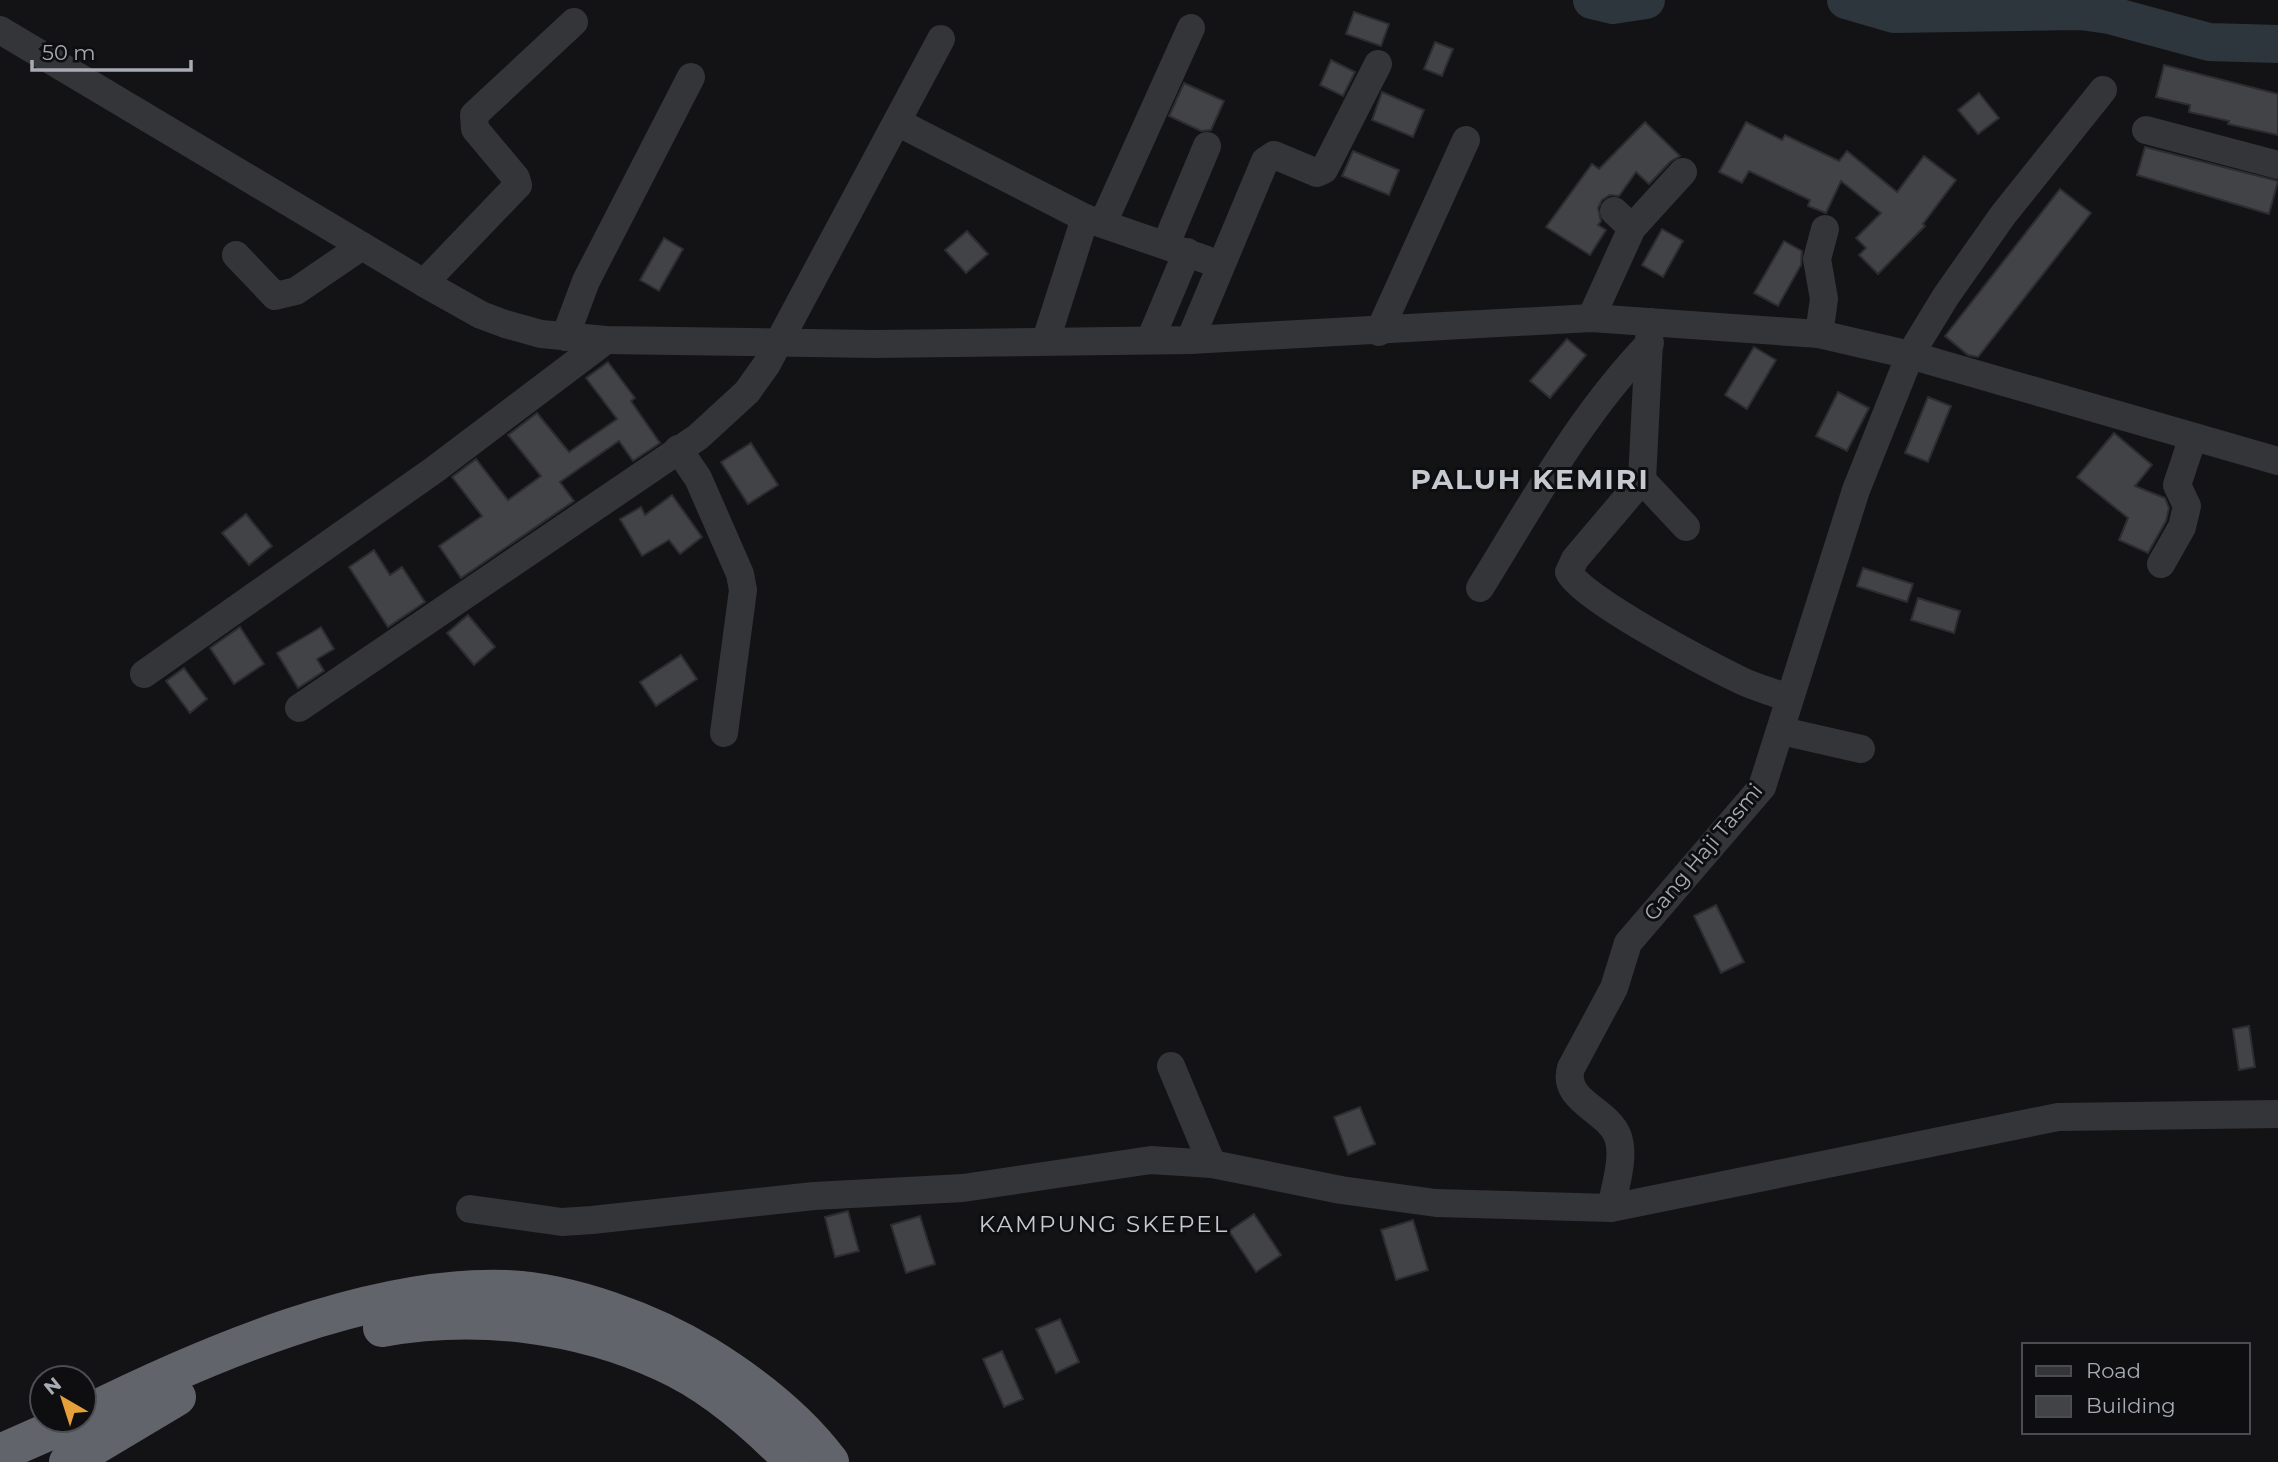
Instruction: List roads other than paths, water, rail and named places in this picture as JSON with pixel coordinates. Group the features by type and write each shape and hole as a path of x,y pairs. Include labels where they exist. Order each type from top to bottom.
{"highway":[{"path":"0,1453 79,1440 149,1383 295,1326 387,1301 468,1290 509,1289 573,1301 648,1324 688,1344 745,1379 786,1413 830,1462"},
{"path":"13,1462 79,1440 257,1364 337,1337 411,1323 500,1322 565,1330 626,1347 666,1364 726,1401 794,1462"}],"street":[{"path":"424,283 518,185 516,178 475,129 474,115 575,22"},
{"path":"1046,340 1094,220 1191,28"},
{"path":"0,30 424,283 493,320 541,334 606,340 874,344 1151,338 1190,340 1379,332 1591,318 1650,333 1819,334 1910,355 2278,461"},
{"path":"299,708 709,428 747,392 780,341 941,39"},
{"path":"1190,340 1265,161 1274,155 1317,173 1324,170 1378,64"},
{"path":"565,337 586,281 691,77"},
{"name":"Gang Haji Tasmi","path":"1611,1208 1620,1142 1611,1126 1571,1088 1568,1077 1570,1068 1614,988 1622,955 1628,943 1762,788 1782,731 1788,698 1856,490 1910,355 1945,296 2003,215 2103,90"},
{"path":"897,122 1094,220 1187,252"},
{"path":"2146,130 2278,165"},
{"path":"1379,332 1466,139"},
{"path":"1151,338 1187,252 1207,146"},
{"path":"1591,318 1623,219 1683,172"},
{"path":"1819,334 1824,299 1817,259 1825,229"},
{"path":"236,255 275,296 296,291 362,246"},
{"path":"1650,333 1642,480 1575,559 1569,572 1572,579 1648,630 1744,682 1788,698"},
{"path":"1480,588 1559,462 1650,333"},
{"path":"144,674 433,470 606,340"},
{"path":"2161,564 2182,527 2187,506 2177,485 2193,437"},
{"path":"678,449 698,478 740,574 743,590 743,614 724,733"},
{"path":"1642,480 1686,527"},
{"path":"1782,731 1861,750"},
{"path":"1171,1066 1212,1164"},
{"path":"470,1209 562,1222 592,1220 814,1196 963,1188 1151,1160 1212,1164 1341,1190 1436,1203 1611,1208 2058,1117 2278,1114"}],"waterway":[{"path":"1592,0 1613,5 1646,0"},
{"path":"1846,0 1894,14 2081,11 2109,15 2209,42 2278,44"}],"district":[{"name":"PALUH KEMIRI","path":"1530,479"},
{"name":"KAMPUNG SKEPEL","path":"1104,1224"}]}
